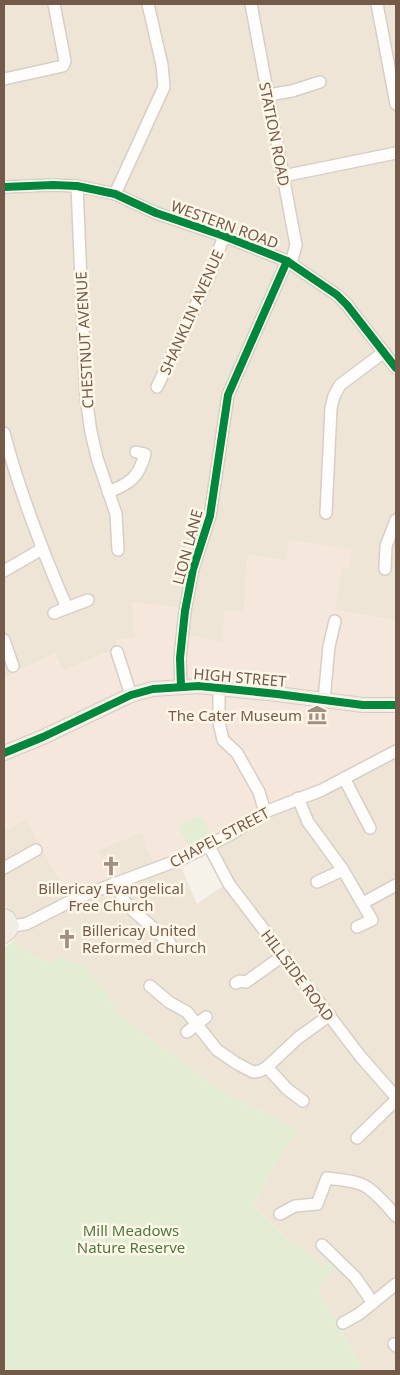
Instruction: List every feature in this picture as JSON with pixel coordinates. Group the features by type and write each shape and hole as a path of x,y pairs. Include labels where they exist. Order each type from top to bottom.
{"main road":[{"name":"HIGH STREET","path":"4,753 34,741 131,695 153,689 181,686 218,688 363,705 396,705"}],"street":[{"path":"4,79 63,66 65,61 54,4"},
{"path":"115,194 164,87 162,65 148,4"},
{"name":"STATION ROAD","path":"225,416 228,395 296,245 251,4"},
{"path":"376,4 391,48 396,104"},
{"path":"268,96 292,92 320,82"},
{"path":"284,176 396,153"},
{"name":"WESTERN ROAD","path":"4,187 77,186 115,194 156,213 224,236 289,262 337,295 396,368"},
{"name":"CHESTNUT AVENUE","path":"77,186 86,398 95,449 103,479 116,514 118,550"},
{"name":"SHANKLIN AVENUE","path":"157,388 209,277 224,236"},
{"path":"326,513 331,408 334,396 340,385 384,352"},
{"name":"LION LANE","path":"181,686 180,658 185,611 193,569 210,516 225,416"},
{"path":"4,433 16,480 67,608"},
{"path":"108,492 124,486 134,478 141,468 143,450"},
{"path":"385,569 383,545 396,520"},
{"path":"4,570 42,549"},
{"path":"54,613 88,600"},
{"path":"324,700 329,646 336,621"},
{"path":"4,640 13,666"},
{"path":"117,652 131,695"},
{"path":"218,688 218,722 223,740 237,753 263,803 265,812"},
{"name":"CHAPEL STREET","path":"5,930 30,922 79,897 158,869 209,846 265,812 322,790 396,752"},
{"path":"344,778 370,828"},
{"path":"298,798 316,833 343,870 364,903 372,920 357,927"},
{"name":"HILLSIDE ROAD","path":"209,846 229,884 378,1078 396,1098"},
{"path":"4,868 36,850"},
{"path":"317,882 343,870"},
{"path":"114,884 128,906 170,943"},
{"path":"364,903 396,885"},
{"path":"236,983 240,981 246,982 284,955"},
{"path":"150,986 168,1002 186,1012 217,1050 253,1072 267,1067 298,1038 330,1015"},
{"path":"187,1032 206,1017"},
{"path":"267,1067 287,1089 303,1101"},
{"path":"357,1138 396,1098"},
{"path":"280,1214 295,1206 318,1204 326,1178 354,1182 365,1186 396,1216"},
{"path":"321,1261 326,1249 355,1277 373,1303"},
{"path":"343,1324 396,1284"}],"shaded area":[{"path":"4,4 396,4 396,622 334,610 342,567 290,540 287,561 248,554 244,612 223,643 185,634 185,609 133,602 135,638 116,640 118,648 63,671 55,654 4,677"},
{"path":"290,540 352,549 348,568 342,567 334,610 396,622 396,751 249,828 218,847 201,815 194,818 190,850 156,865 146,847 142,832 97,850 101,858 111,853 122,875 70,897 26,819 4,831 4,677 55,654 63,671 118,648 116,640 135,637 132,602 181,608 185,634 222,642 225,611 244,611 248,554 287,561"},
{"path":"396,751 396,1371 364,1371 294,1246 253,1205 274,1165 297,1131 274,1117 230,1097 118,1015 108,994 24,950 15,940 11,916 4,903 4,831 26,819 70,897 69,909 114,889 180,865 197,904 232,878 218,847 249,828"},
{"path":"142,832 146,847 155,863 122,875 111,854 101,858 97,850"}],"green space":[{"path":"201,815 214,838 190,850 178,826"},
{"name":"Mill Meadows Nature Reserve","path":"15,940 24,950 48,963 62,957 84,967 108,994 118,1015 230,1097 274,1117 298,1131 274,1165 253,1205 294,1246 299,1245 323,1267 327,1263 332,1262 337,1267 317,1287 364,1371 4,1371 4,948"}],"cycle path":[{"path":"4,187 77,186 115,194 156,213 224,236 287,261 337,295 396,368"},
{"path":"181,686 180,658 185,611 193,569 210,516 228,395 287,261"},
{"path":"4,753 43,737 131,695 153,689 199,686 363,705 396,705"}],"place":[{"name":"The Cater Museum","path":"317,715"},
{"name":"Billericay Evangelical Free Church","path":"111,866"},
{"name":"Billericay United Reformed Church","path":"67,939"}]}
